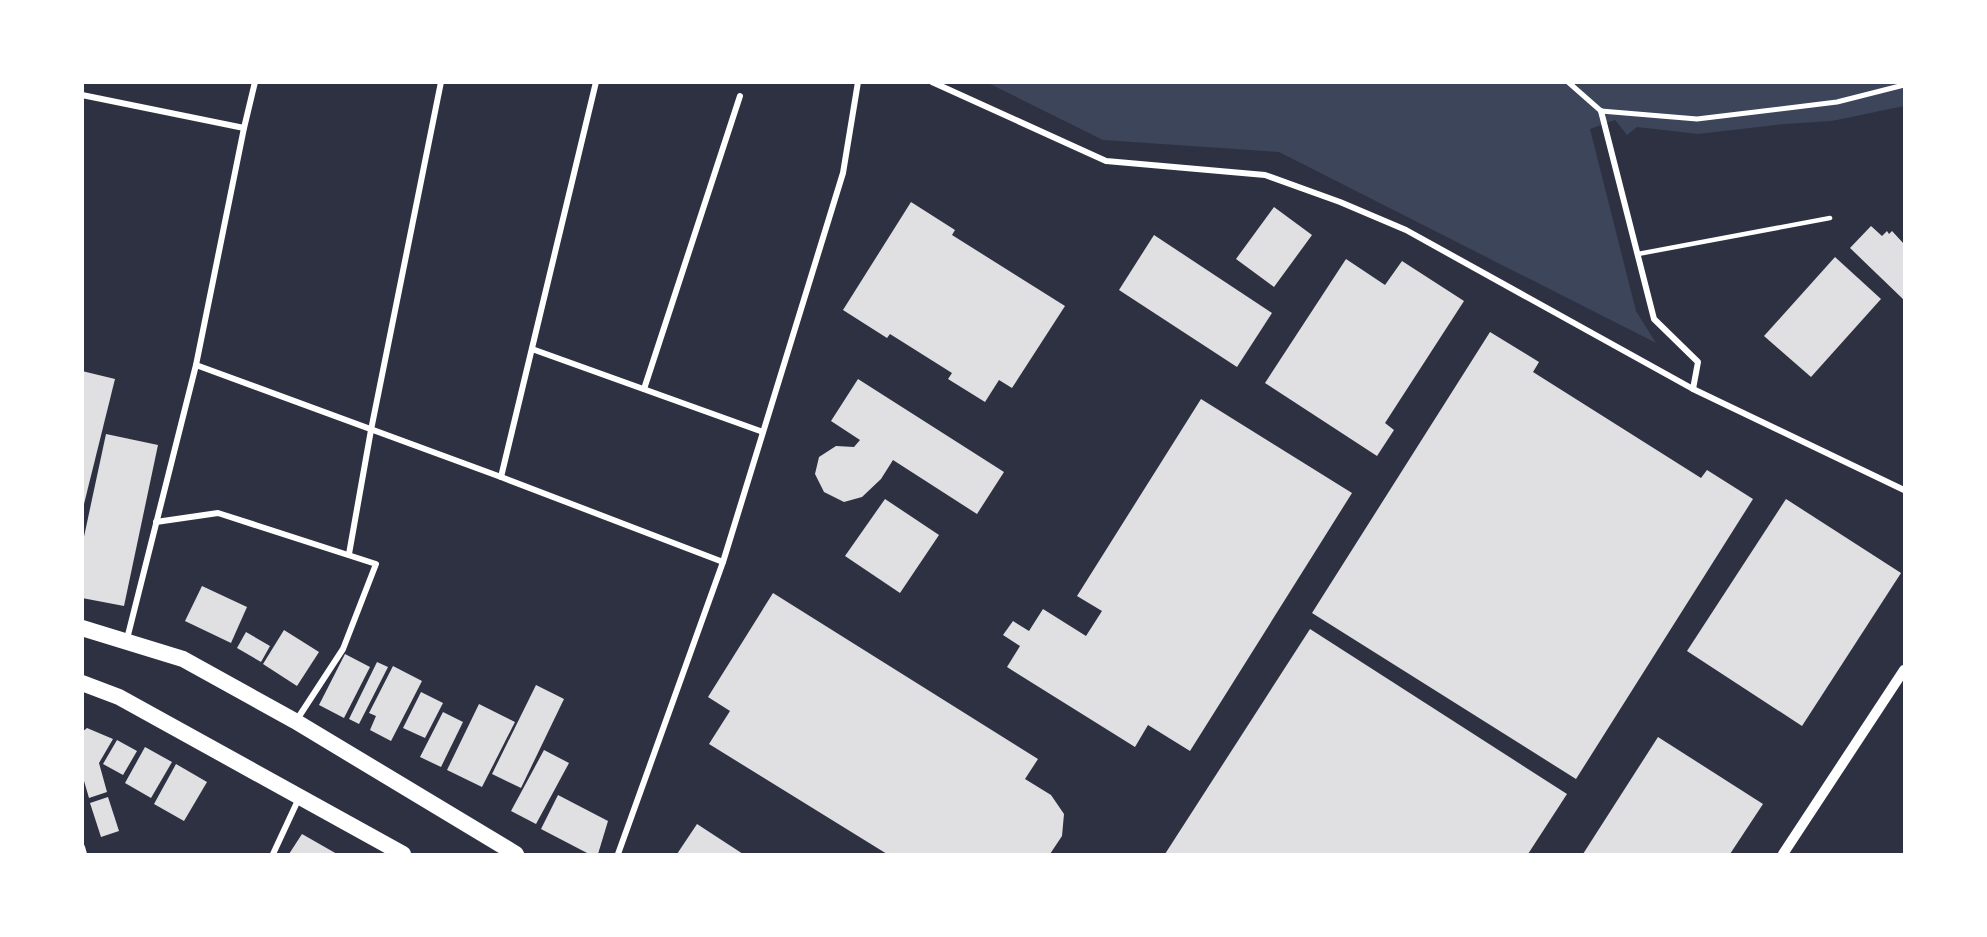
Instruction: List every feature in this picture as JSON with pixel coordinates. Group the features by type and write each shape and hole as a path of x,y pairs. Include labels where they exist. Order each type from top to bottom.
{"highway":[{"path":"82,628 183,659 296,722 516,855"},
{"path":"82,683 119,697 403,855"}],"street":[{"path":"127,640 196,364 255,82"},
{"path":"349,554 371,430 441,82"},
{"path":"501,477 597,82"},
{"path":"618,855 723,562 843,173 858,82"},
{"path":"932,82 1106,161 1265,175 1340,202 1406,230 1693,389 1905,490"},
{"path":"1568,82 1601,111 1654,320 1698,362 1693,389"},
{"path":"1601,111 1697,119 1837,102 1905,86"},
{"path":"82,95 244,128"},
{"path":"644,389 740,96"},
{"path":"532,349 763,432"},
{"path":"196,364 723,562"},
{"path":"156,522 218,513 376,564 343,649 296,722"},
{"path":"1783,855 1905,670"},
{"path":"273,855 300,797"},
{"path":"82,847 84,855"}],"lane":[{"path":"1638,254 1830,218"}],"shaded area":[{"path":"1904,82 1904,106 1832,121 1698,134 1637,127 1627,135 1615,120 1590,129 1636,311 1656,343 1279,152 1103,140 988,83"}],"building":[{"path":"911,202 955,230 952,235 1065,306 1012,388 999,380 985,402 948,379 952,373 890,334 887,338 843,310"},
{"path":"1274,207 1312,235 1274,287 1236,259"},
{"path":"1871,226 1882,236 1887,231 1889,234 1892,231 1904,244 1904,300 1850,248"},
{"path":"1154,235 1272,313 1237,367 1119,290"},
{"path":"1835,257 1881,299 1811,377 1764,336"},
{"path":"1346,259 1385,285 1402,261 1464,301 1385,423 1394,430 1377,456 1265,383"},
{"path":"1490,332 1539,362 1533,372 1701,478 1707,470 1753,499 1576,779 1312,613"},
{"path":"82,371 115,379 83,508 82,508"},
{"path":"858,379 1004,472 977,514 893,460 881,479 862,497 844,502 824,492 815,474 819,457 836,446 854,447 860,440 831,421"},
{"path":"1201,399 1352,493 1190,751 1148,725 1135,747 1007,667 1020,646 1003,635 1013,621 1029,631 1043,609 1086,636 1102,611 1077,596"},
{"path":"106,434 158,445 124,606 82,598 82,546"},
{"path":"885,499 939,535 900,593 845,556"},
{"path":"1786,499 1901,573 1802,726 1687,651"},
{"path":"202,586 247,607 231,643 185,621"},
{"path":"773,593 1038,759 1025,779 1051,795 1064,814 1062,836 1050,854 887,854 709,744 730,711 708,697"},
{"path":"1310,629 1567,794 1528,854 1165,854"},
{"path":"284,630 319,652 297,686 263,664"},
{"path":"246,632 270,646 261,662 237,648"},
{"path":"345,654 370,667 344,718 319,705"},
{"path":"377,662 388,667 359,724 349,719"},
{"path":"393,666 422,681 391,741 370,730 376,716 369,713"},
{"path":"536,685 564,699 521,788 492,774"},
{"path":"421,692 443,703 425,738 403,728"},
{"path":"479,704 515,722 482,787 447,770"},
{"path":"443,712 463,722 441,767 420,757"},
{"path":"87,728 113,739 99,763 107,792 89,798 82,774 82,732"},
{"path":"1658,737 1763,804 1730,854 1583,854"},
{"path":"117,740 137,751 123,775 103,764"},
{"path":"145,747 172,762 151,798 125,783"},
{"path":"544,750 569,763 536,824 511,811"},
{"path":"176,764 207,782 184,821 154,804"},
{"path":"558,795 608,821 598,854 589,854 541,829"},
{"path":"108,797 119,831 101,837 90,803"},
{"path":"697,824 743,854 677,854"},
{"path":"302,834 337,854 289,854"}]}
